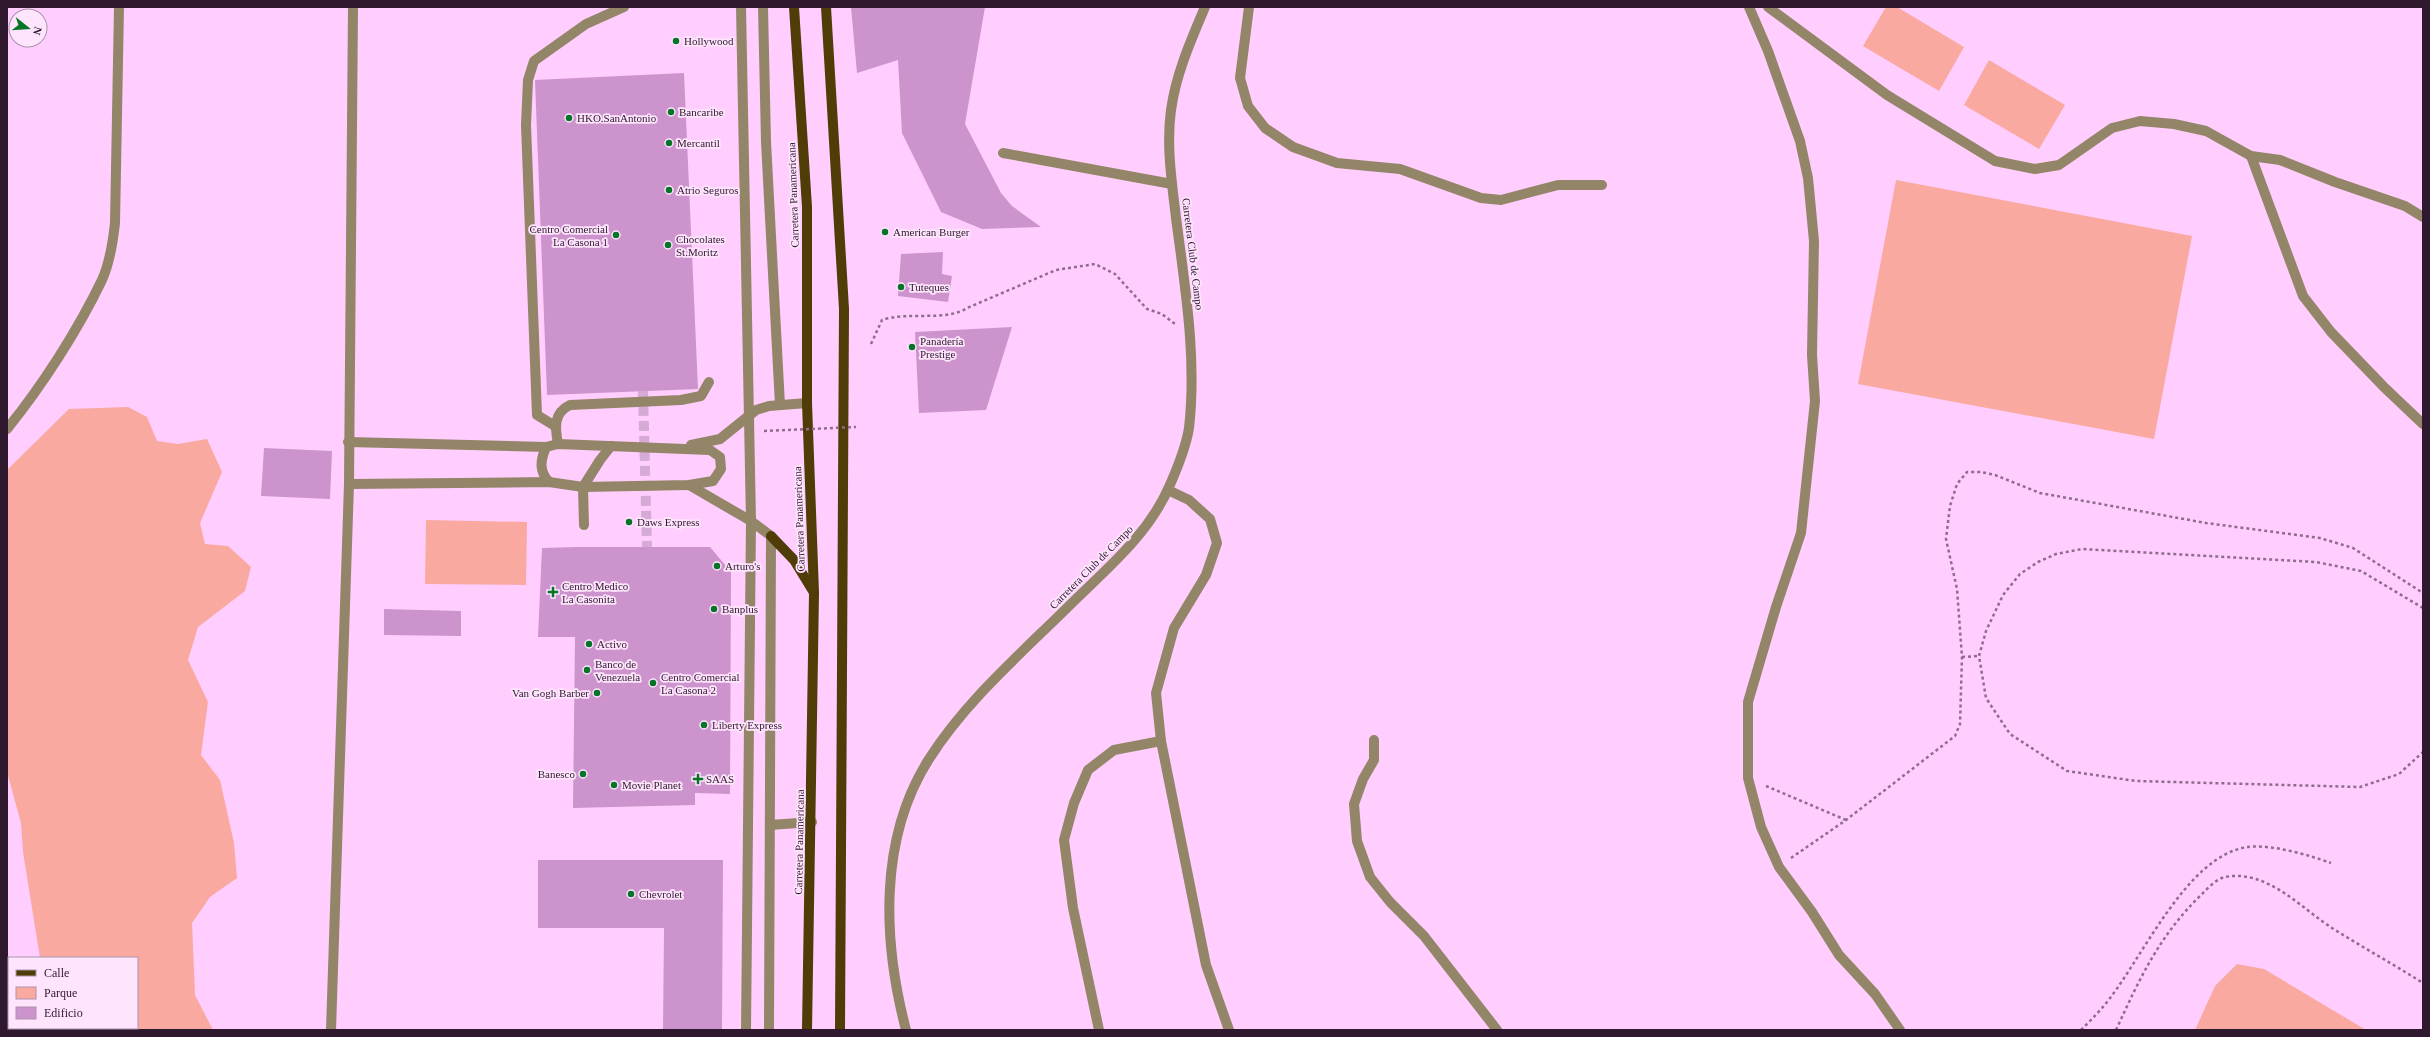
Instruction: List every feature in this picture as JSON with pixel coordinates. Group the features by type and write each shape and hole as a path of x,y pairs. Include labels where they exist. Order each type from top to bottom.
{"main road":[{"name":"Carretera Panamericana","path":"794,7 807,207 808,403 814,593 812,822 807,1030"},
{"path":"827,9 844,309 840,1030"},
{"path":"771,536 794,560 814,593"}],"street":[{"path":"7,429 30,401 69,339 102,279 112,251 115,223 118,7"},
{"path":"331,1030 349,484 348,442 352,7"},
{"path":"555,426 537,415 526,125 528,80 534,61 586,24 624,7"},
{"path":"741,7 750,521 746,1030"},
{"path":"762,7 766,142 780,404"},
{"name":"Carretera Club de Campo","path":"906,1030 896,994 889,902 891,868 899,830 911,792 929,759 973,701 1139,537 1168,490 1188,430 1190,334 1172,184 1171,111 1186,52 1205,7"},
{"path":"1249,7 1240,78 1248,106 1265,128 1293,147 1336,163 1400,169 1481,198 1501,200 1558,186 1602,184"},
{"path":"1749,7 1768,51 1800,141 1808,178 1814,241 1812,355 1815,401 1801,533 1776,607 1748,702 1748,778 1761,827 1779,867 1812,912 1839,955 1875,994 1900,1030"},
{"path":"1768,7 1887,95 1995,160 2035,169 2060,165 2112,128 2140,121 2174,124 2206,131 2251,156 2280,160 2335,182 2405,206 2423,217"},
{"path":"1003,153 1172,184"},
{"path":"2251,156 2303,296 2337,338 2383,386 2423,424"},
{"path":"558,444 555,426 562,409 570,405 681,400 701,396 708,382"},
{"path":"680,448 720,439 756,410 780,404 808,403"},
{"path":"348,442 546,447 558,444 710,450 720,458 721,469 713,481 689,485 583,487 549,482 349,484"},
{"path":"584,524 583,487 611,446"},
{"path":"546,447 541,458 542,474 549,482"},
{"path":"689,485 750,521 771,536 769,1030"},
{"path":"1168,490 1189,500 1210,519 1217,543 1206,576 1174,628 1156,693 1161,741 1206,965 1229,1030"},
{"path":"1374,740 1374,760 1363,779 1354,804 1357,841 1370,877 1390,902 1424,936 1497,1030"},
{"path":"1099,1030 1073,908 1064,840 1074,803 1088,770 1114,750 1161,741"},
{"path":"770,825 812,822"}],"path":[{"path":"871,344 882,320 900,315 958,314 967,308 1056,270 1095,264 1115,274 1147,310 1162,314 1181,330 1190,334"},
{"path":"764,431 856,427"},
{"path":"1779,867 1846,820 1955,736 1960,724 1962,657 1957,589 1946,539 1950,506 1957,484 1967,472 1982,472 1995,475 2040,493 2206,523 2320,538 2353,548 2423,593"},
{"path":"2423,608 2362,571 2316,562 2082,549 2050,557 2020,574 2003,595 1986,631 1978,656 1986,698 2010,734 2067,771 2136,781 2360,787 2399,774 2423,752"},
{"path":"1962,657 1978,656"},
{"path":"1748,778 1846,820"},
{"path":"2080,1030 2102,1008 2154,930 2190,883 2216,859 2248,847 2301,852 2331,863"},
{"path":"2116,1030 2158,945 2193,902 2212,884 2224,877 2244,877 2266,884 2292,897 2331,927 2423,983"}],"green space":[{"path":"1886,7 1897,7 1964,47 1939,91 1863,46"},
{"path":"1989,60 2065,105 2039,149 1964,105"},
{"path":"1896,180 2192,236 2154,439 1858,384"},
{"path":"128,407 147,417 157,441 178,444 207,439 222,472 200,523 205,544 228,546 251,567 245,591 198,627 188,660 208,702 201,755 220,780 234,843 237,878 210,897 192,923 195,995 213,1030 54,1029 138,1029 138,957 40,957 23,852 21,823 7,772 7,470 69,409"},
{"path":"426,520 527,522 526,585 425,584"},
{"path":"2237,964 2264,969 2366,1030 2195,1030 2215,986"}],"building":[{"path":"851,7 985,7 965,124 1001,193 1012,206 1041,227 982,229 941,212 902,133 898,60 857,73"},
{"name":"Centro Comercial La Casona 1","path":"684,73 698,389 547,395 535,80"},
{"path":"943,252 942,274 952,276 948,302 898,296 901,254"},
{"path":"1012,327 986,410 919,413 915,332"},
{"path":"264,448 332,451 330,499 261,496"},
{"name":"Centro Comercial La Casona 2","path":"710,547 731,572 730,794 695,793 695,805 573,808 575,637 538,637 542,548"},
{"path":"384,609 461,611 461,636 384,635"},
{"name":"Chevrolet","path":"538,860 723,860 722,1030 663,1030 664,928 538,928"}],"tunnel":[{"path":"643,391 647,547"}],"place":[{"name":"Hollywood","path":"676,41"},
{"name":"Bancaribe","path":"671,112"},
{"name":"HKO.SanAntonio","path":"569,118"},
{"name":"Mercantil","path":"669,143"},
{"name":"Atrio Seguros","path":"669,190"},
{"name":"American Burger","path":"885,232"},
{"name":"Centro Comercial La Casona 1","path":"616,235"},
{"name":"Chocolates St.Moritz","path":"668,245"},
{"name":"Tuteques","path":"901,287"},
{"name":"Panadería Prestige","path":"912,347"},
{"name":"Daws Express","path":"629,522"},
{"name":"Arturo's","path":"717,566"},
{"name":"Centro Medico La Casonita","path":"553,592"},
{"name":"Banplus","path":"714,609"},
{"name":"Activo","path":"589,644"},
{"name":"Banco de Venezuela","path":"587,670"},
{"name":"Centro Comercial La Casona 2","path":"653,683"},
{"name":"Van Gogh Barber","path":"597,693"},
{"name":"Liberty Express","path":"704,725"},
{"name":"Banesco","path":"583,774"},
{"name":"SAAS","path":"698,779"},
{"name":"Movie Planet","path":"614,785"},
{"name":"Chevrolet","path":"631,894"}]}
